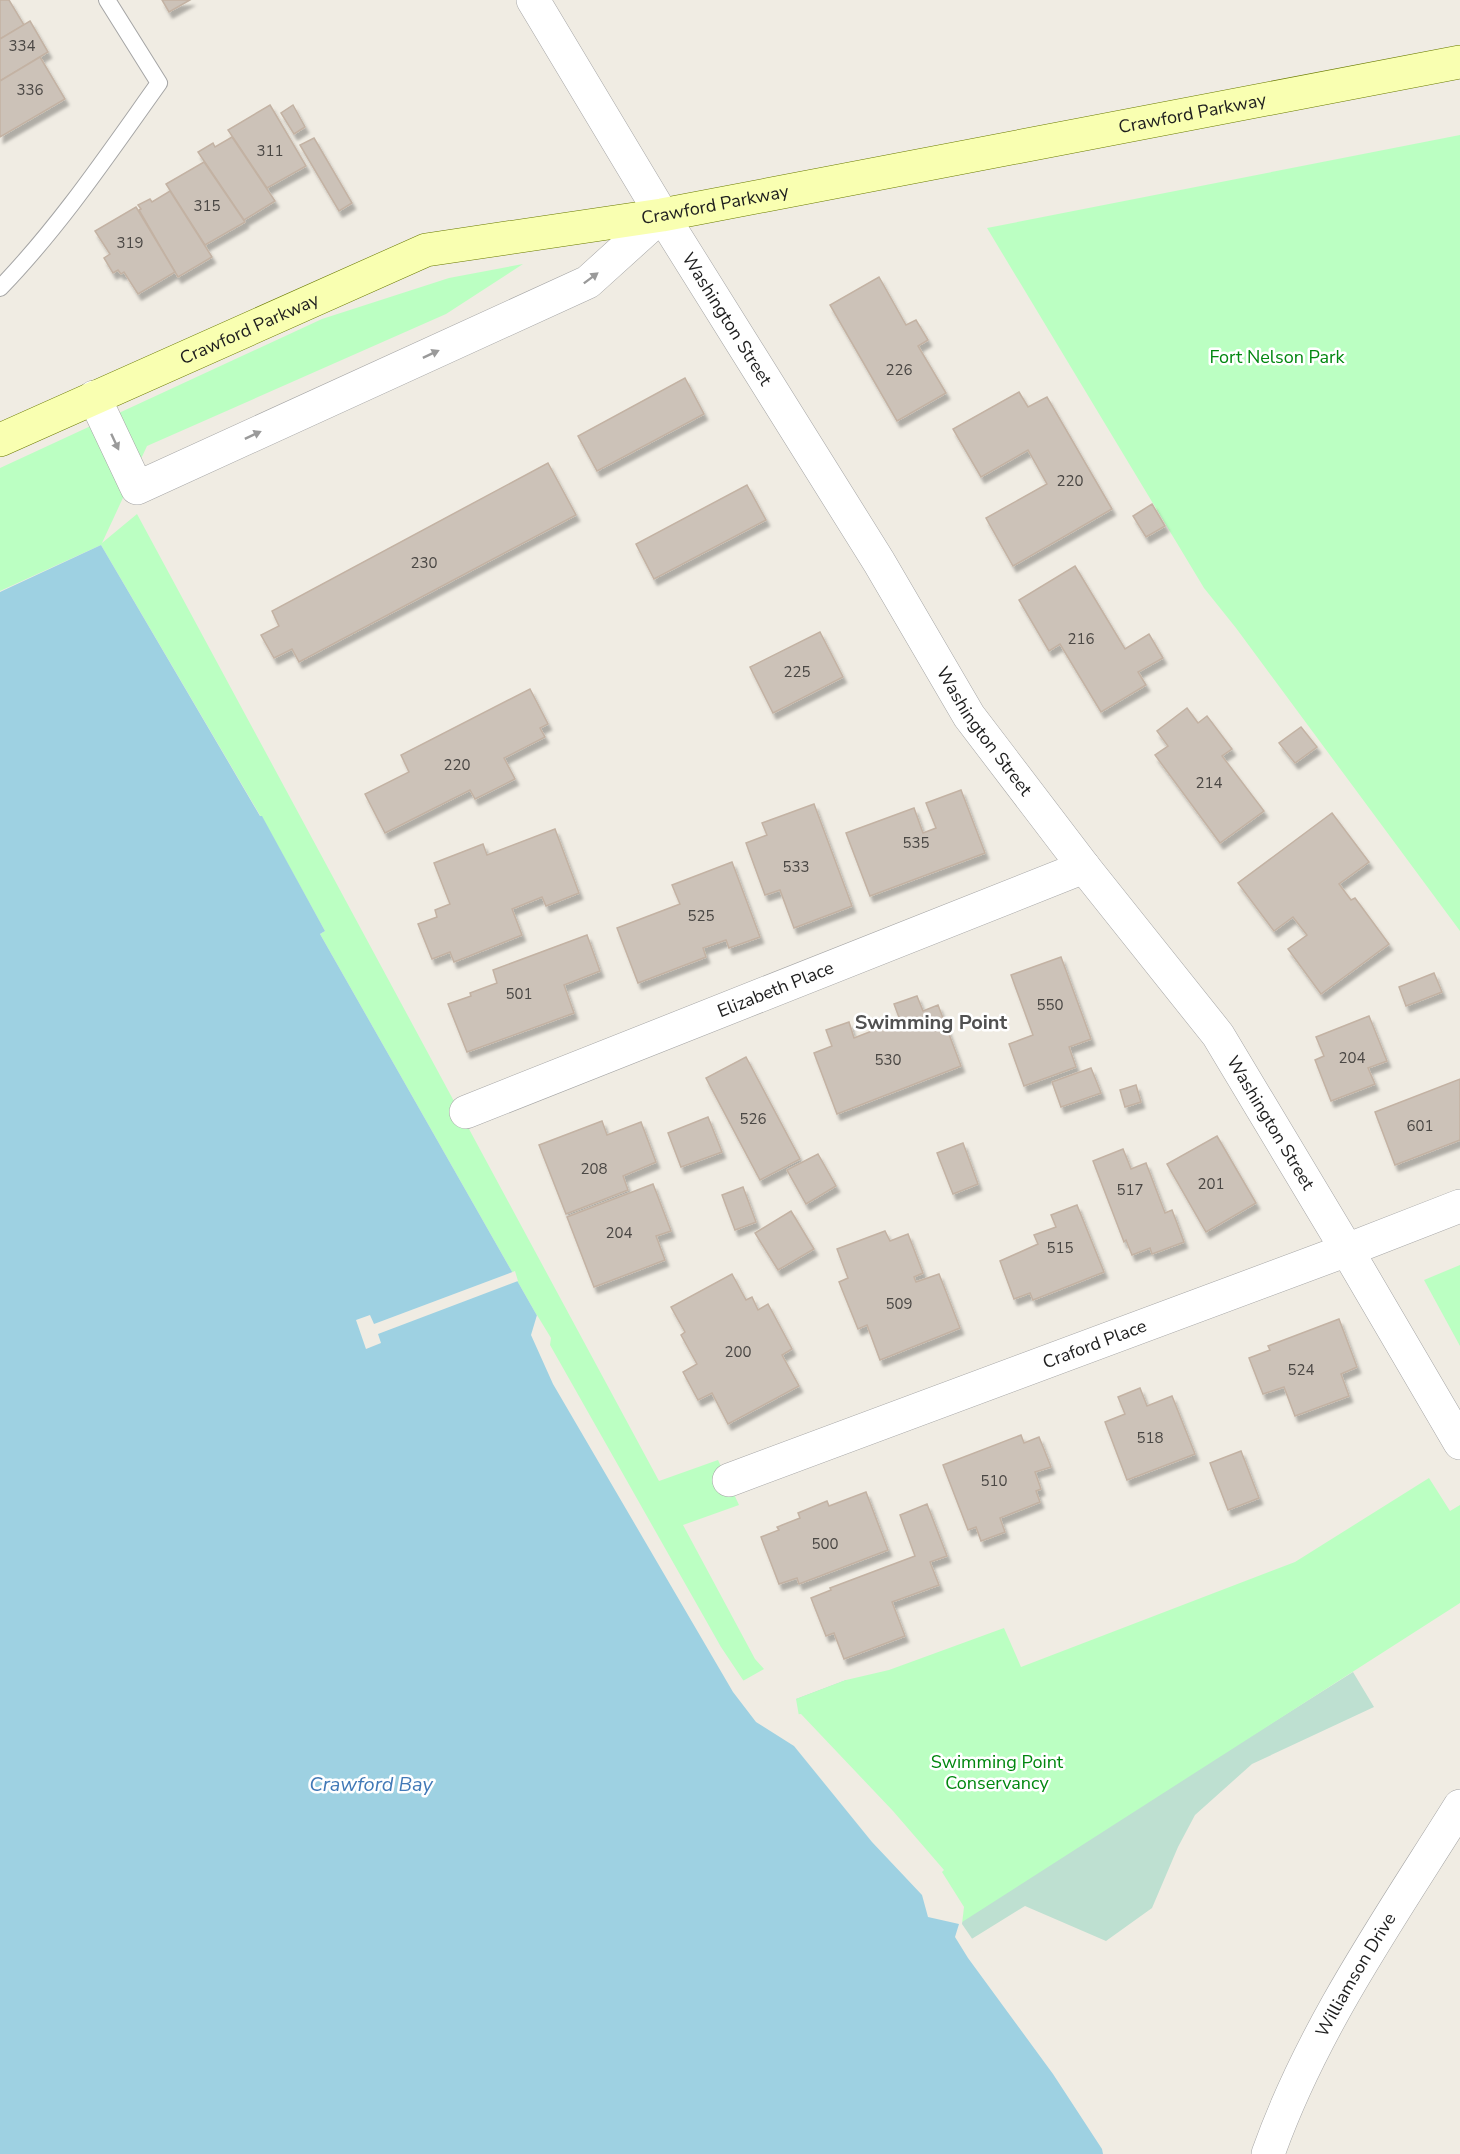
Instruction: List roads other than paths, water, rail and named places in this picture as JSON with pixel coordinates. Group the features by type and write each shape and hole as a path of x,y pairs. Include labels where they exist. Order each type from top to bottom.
{"main road":[{"name":"Crawford Parkway","path":"0,440 426,250 662,215 1460,62"}],"street":[{"name":"Washington Street","path":"533,0 699,277 879,562 969,716 1084,867 1218,1035 1460,1443"},
{"path":"94,397 137,488 588,282 662,215"},
{"name":"Elizabeth Place","path":"466,1112 1084,867"},
{"name":"Craford Place","path":"729,1480 1460,1206"},
{"name":"Williamson Drive","path":"1268,2154 1311,2052 1368,1953 1460,1806"}],"lane":[{"path":"0,288 29,258 57,222 159,83 107,0"}],"water":[{"name":"Crawford Bay","path":"101,545 262,816 325,931 320,934 548,1335 546,1346 741,1682 959,1924 1117,2154 0,2154 0,592"}],"district":[{"name":"Swimming Point","path":"931,1022"}],"park label":[{"name":"Fort Nelson Park","path":"1277,357"},
{"name":"Swimming Point Conservancy","path":"997,1772"}]}
